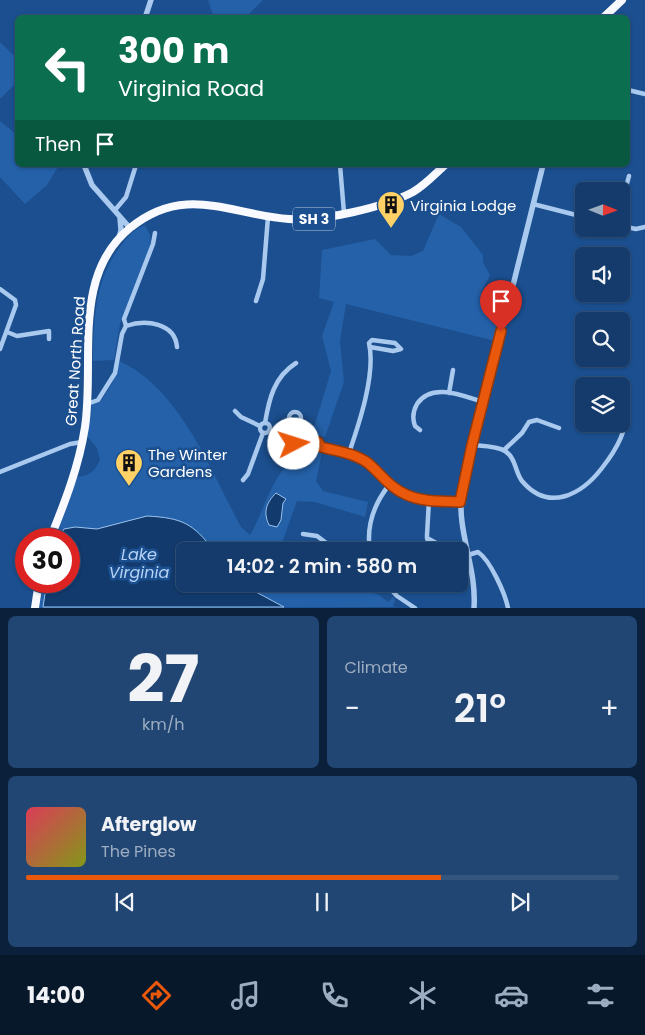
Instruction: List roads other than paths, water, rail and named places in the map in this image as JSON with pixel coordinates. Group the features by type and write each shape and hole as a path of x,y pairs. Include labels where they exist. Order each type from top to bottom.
{"highway":[{"path":"606,15 622,0"},
{"name":"Great North Road","path":"55,528 68,497 82,442 87,404 92,295 102,265 119,238 130,228 159,211 190,204 221,206 268,217 302,220 344,213 404,196 415,190 443,167"},
{"path":"35,608 37,593"}],"street":[{"path":"147,15 151,0"},
{"path":"630,90 645,94"},
{"path":"85,167 88,179 130,228"},
{"path":"115,210 126,196 135,167"},
{"path":"340,167 344,213"},
{"path":"465,542 460,521 460,502 472,445 542,167"},
{"path":"627,182 629,176"},
{"path":"533,204 575,215"},
{"path":"119,238 122,230 120,217"},
{"path":"256,301 264,279 268,217"},
{"path":"630,228 636,229 645,227"},
{"path":"87,404 98,400 115,373 122,334 126,326 124,319 153,244 155,232"},
{"path":"0,289 15,300 16,305 0,349"},
{"path":"126,326 164,326 172,331 178,347"},
{"path":"7,332 17,336 49,331 49,339"},
{"path":"349,454 363,411 372,347 369,343 372,340 380,340 395,343 401,349 393,351 372,347"},
{"path":"243,480 248,474 263,433 263,424 274,388 286,370 296,363"},
{"path":"449,393 454,370"},
{"path":"420,430 413,421 414,409 418,402 428,394 449,393 483,402"},
{"path":"235,411 241,417 269,425 269,430 290,444 312,446 316,442 321,447 349,454 366,462 389,485 407,495 429,500 460,502"},
{"path":"504,450 522,433 529,422 538,420 560,428"},
{"path":"280,439 285,426 290,422"},
{"path":"263,433 269,430"},
{"path":"472,445 504,450 510,456 522,482 534,492 545,496 566,497 579,491 593,480 607,462 623,432"},
{"path":"0,472 70,444 82,442"},
{"path":"369,542 372,516 377,502 389,485"},
{"path":"427,538 429,500"},
{"path":"303,534 317,536 325,542"},
{"path":"474,608 474,584 468,555 478,552 486,560 506,596 508,608"},
{"path":"393,592 415,608"}],"water":[{"path":"276,493 286,499 283,503 281,520 277,527 269,525 266,516 266,508"},
{"name":"Lake Virginia","path":"147,516 169,518 186,524 200,534 207,542 176,542 176,592 256,592 284,607 43,607 45,593 80,593 80,528 70,528 75,527 97,529"}],"place":[{"name":"Virginia Lodge","path":"391,229"},
{"name":"The Winter Gardens","path":"129,487"}]}
